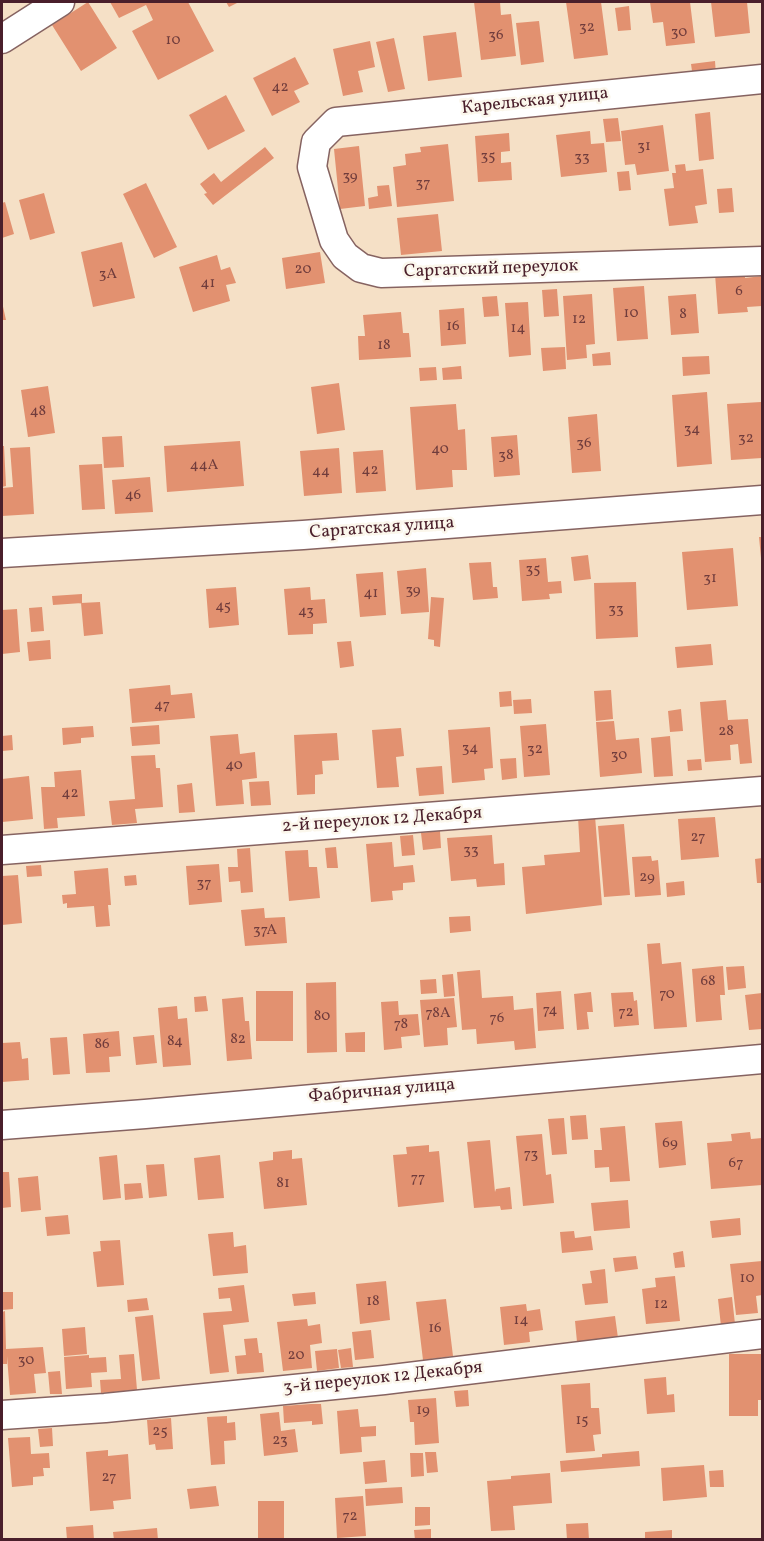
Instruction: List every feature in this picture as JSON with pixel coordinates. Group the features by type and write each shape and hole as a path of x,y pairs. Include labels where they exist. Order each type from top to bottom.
{"street":[{"path":"2,39 60,2"},
{"name":"Карельская улица","path":"316,142 336,122 762,79"},
{"name":"Саргатский переулок","path":"316,142 312,167 334,240 345,256 361,268 371,271 381,273 762,261"},
{"name":"Саргатская улица","path":"2,553 303,535 762,500"},
{"name":"2-й переулок 12 Декабря","path":"2,850 762,791"},
{"name":"Фабричная улица","path":"2,1125 762,1059"},
{"name":"3-й переулок 12 Декабря","path":"2,1415 105,1408 384,1380 762,1334"}],"building":[{"path":"88,2 117,48 81,71 52,25"},
{"path":"110,2 188,2 214,51 158,80 132,31 153,20 146,5 119,18"},
{"path":"226,2 239,2 229,7"},
{"path":"474,2 500,2 501,15 511,14 516,56 481,60"},
{"path":"566,2 601,2 608,55 574,59"},
{"path":"650,2 690,2 695,43 666,46 663,22 653,23"},
{"path":"711,2 747,2 750,33 715,37"},
{"path":"629,6 631,30 618,31 615,8"},
{"path":"539,21 544,62 521,65 516,23"},
{"path":"456,32 462,77 428,81 423,36"},
{"path":"394,38 405,89 388,92 376,42"},
{"path":"370,41 375,67 358,71 363,92 343,96 333,49"},
{"path":"295,57 309,84 294,91 300,102 272,116 253,78"},
{"path":"715,61 716,75 693,78 691,64"},
{"path":"226,95 245,131 208,150 189,115"},
{"path":"710,112 714,159 699,161 695,114"},
{"path":"618,118 621,141 606,142 603,119"},
{"path":"663,125 669,171 637,175 635,164 625,165 621,131"},
{"path":"590,131 591,144 604,143 607,172 561,177 556,135"},
{"path":"509,133 510,151 501,152 501,163 511,162 512,180 478,182 475,136"},
{"path":"448,144 454,201 397,207 393,167 406,165 405,154 421,152 420,147"},
{"path":"359,146 365,206 340,209 334,149"},
{"path":"265,147 274,158 213,205 204,194 207,193 200,184 214,173 221,182"},
{"path":"685,164 686,171 703,169 707,204 695,206 698,223 669,226 664,189 674,188 672,173 676,173 675,165"},
{"path":"629,171 631,190 619,191 617,172"},
{"path":"146,183 177,247 154,258 123,194"},
{"path":"389,185 392,206 369,209 368,198 378,196 377,186"},
{"path":"732,188 734,212 719,213 717,189"},
{"path":"44,193 55,233 30,240 19,200"},
{"path":"5,202 14,234 2,238 2,203"},
{"path":"438,214 442,251 401,255 397,218"},
{"path":"122,242 135,298 93,307 81,252"},
{"path":"320,252 325,283 286,289 282,258"},
{"path":"217,255 221,270 230,267 236,283 226,285 230,301 193,312 179,267"},
{"path":"745,272 745,278 762,276 762,306 747,307 748,312 718,314 715,274"},
{"path":"644,286 648,339 617,341 613,288"},
{"path":"557,289 559,316 544,317 542,290"},
{"path":"592,294 595,344 586,345 587,358 567,360 563,296"},
{"path":"696,294 699,333 671,335 668,296"},
{"path":"497,296 499,316 484,317 482,297"},
{"path":"2,302 6,320 2,320"},
{"path":"528,302 531,355 509,357 505,303"},
{"path":"464,308 466,344 441,346 439,310"},
{"path":"401,312 403,333 409,333 411,357 359,360 358,336 365,336 363,315"},
{"path":"565,347 566,369 543,371 541,348"},
{"path":"610,352 611,365 593,366 592,354"},
{"path":"709,356 710,374 683,376 682,357"},
{"path":"461,366 462,379 443,380 442,368"},
{"path":"436,367 437,380 420,381 419,368"},
{"path":"339,383 345,430 317,434 311,387"},
{"path":"48,386 55,433 28,437 21,390"},
{"path":"707,392 712,464 677,467 672,395"},
{"path":"761,402 762,458 731,460 727,404"},
{"path":"456,404 458,430 465,429 467,470 452,470 453,487 416,490 410,407"},
{"path":"597,414 601,471 572,473 568,417"},
{"path":"517,435 520,475 494,477 491,437"},
{"path":"122,436 124,467 104,468 102,437"},
{"path":"240,441 244,486 167,492 164,446"},
{"path":"2,446 4,446 6,486 2,487"},
{"path":"30,447 34,514 2,516 2,488 13,487 10,448"},
{"path":"339,448 342,493 304,496 300,451"},
{"path":"383,450 386,491 356,493 353,452"},
{"path":"102,464 105,509 82,510 79,465"},
{"path":"150,477 153,512 115,514 112,480"},
{"path":"759,537 762,537 762,558 761,558"},
{"path":"733,548 738,606 687,610 682,552"},
{"path":"588,555 591,579 574,581 571,557"},
{"path":"546,558 548,582 561,581 562,593 549,594 550,599 522,601 519,560"},
{"path":"491,562 493,587 497,587 498,598 473,600 469,563"},
{"path":"426,568 429,612 401,614 397,571"},
{"path":"383,572 386,615 360,617 356,574"},
{"path":"636,582 638,637 596,639 594,583"},
{"path":"236,587 239,625 209,628 206,589"},
{"path":"310,587 311,600 325,599 327,623 313,624 313,634 288,635 284,589"},
{"path":"82,594 82,603 53,605 52,596"},
{"path":"431,597 444,598 440,647 434,646 434,640 428,639"},
{"path":"100,602 103,634 84,636 81,603"},
{"path":"42,607 44,631 31,632 29,608"},
{"path":"17,609 20,652 2,654 2,610"},
{"path":"50,640 51,659 29,661 27,642"},
{"path":"351,641 354,666 340,668 337,642"},
{"path":"711,644 713,665 677,668 675,647"},
{"path":"170,685 171,695 192,693 195,718 132,723 129,689"},
{"path":"611,690 613,719 596,721 594,691"},
{"path":"511,691 512,706 500,707 499,692"},
{"path":"531,699 532,713 514,714 513,700"},
{"path":"726,700 728,720 748,719 752,763 740,764 738,744 730,745 731,760 705,762 700,702"},
{"path":"681,709 683,731 670,732 668,711"},
{"path":"614,721 616,740 639,738 642,773 600,777 596,722"},
{"path":"546,724 550,775 524,777 520,726"},
{"path":"159,725 160,744 132,746 130,727"},
{"path":"93,726 94,737 81,738 81,743 63,745 62,728"},
{"path":"490,727 493,768 484,769 485,780 452,783 448,730"},
{"path":"401,728 404,756 396,757 399,787 377,788 372,730"},
{"path":"337,733 339,760 322,761 323,774 315,775 315,794 297,795 294,735"},
{"path":"238,734 240,754 255,752 257,778 242,780 244,804 216,806 210,736"},
{"path":"12,735 13,750 2,751 2,736"},
{"path":"670,736 673,776 654,777 651,738"},
{"path":"155,755 156,768 160,768 163,807 135,809 137,823 112,825 109,801 135,799 131,756"},
{"path":"516,758 517,778 502,780 500,759"},
{"path":"701,759 702,770 688,771 687,760"},
{"path":"442,766 444,794 419,796 416,768"},
{"path":"81,770 85,816 57,818 58,828 44,829 41,787 55,787 54,772"},
{"path":"29,776 33,819 2,822 2,779"},
{"path":"269,781 271,805 251,806 249,782"},
{"path":"192,783 195,812 179,813 177,785"},
{"path":"595,816 602,905 526,914 522,867 545,865 544,855 580,852 578,817"},
{"path":"715,817 719,857 681,860 678,819"},
{"path":"624,824 630,895 604,897 598,826"},
{"path":"440,831 441,848 423,850 421,833"},
{"path":"413,835 415,855 402,856 400,836"},
{"path":"492,835 494,864 504,863 505,885 477,887 476,879 451,881 447,838"},
{"path":"392,842 394,867 413,865 415,882 403,883 403,890 392,891 393,900 371,902 366,844"},
{"path":"336,847 338,868 327,868 325,848"},
{"path":"250,848 253,892 241,893 240,881 229,882 228,867 238,867 237,849"},
{"path":"308,850 309,867 317,867 320,898 289,901 285,851"},
{"path":"651,856 652,861 658,860 661,895 635,897 632,857"},
{"path":"762,858 762,883 757,883 755,859"},
{"path":"219,864 222,902 189,905 186,866"},
{"path":"41,865 42,876 27,877 26,866"},
{"path":"108,868 110,926 96,927 94,906 67,908 67,903 63,904 62,895 76,894 74,871"},
{"path":"18,875 22,923 2,925 2,876"},
{"path":"136,875 137,885 125,886 124,876"},
{"path":"684,881 685,895 667,897 666,883"},
{"path":"264,908 265,918 285,917 287,943 245,946 241,910"},
{"path":"470,916 471,931 450,933 449,917"},
{"path":"660,943 662,964 681,962 687,1027 654,1029 647,944"},
{"path":"723,966 725,995 720,995 722,1020 696,1022 692,969"},
{"path":"744,966 746,988 728,990 726,967"},
{"path":"480,970 482,998 513,996 514,1010 533,1008 536,1048 515,1050 514,1041 477,1044 476,1029 462,1030 457,972"},
{"path":"453,974 455,996 444,997 442,975"},
{"path":"436,979 437,993 421,994 420,980"},
{"path":"336,982 337,1052 307,1053 306,983"},
{"path":"256,991 293,991 293,1041 256,1041"},
{"path":"561,991 564,1029 538,1031 536,993"},
{"path":"591,992 593,1012 587,1012 589,1029 577,1030 574,994"},
{"path":"633,992 634,1001 637,1000 639,1025 614,1027 611,993"},
{"path":"762,993 762,1029 749,1030 745,995"},
{"path":"206,996 208,1011 195,1012 194,997"},
{"path":"243,997 245,1021 249,1021 252,1059 227,1061 222,999"},
{"path":"454,998 457,1027 447,1028 448,1045 424,1047 420,1000"},
{"path":"398,1001 399,1015 418,1014 420,1035 401,1037 402,1048 384,1050 381,1002"},
{"path":"177,1006 178,1019 187,1018 191,1065 163,1067 158,1008"},
{"path":"119,1031 121,1056 109,1057 110,1072 86,1073 83,1034"},
{"path":"365,1032 365,1052 346,1052 345,1033"},
{"path":"154,1035 157,1063 136,1065 133,1037"},
{"path":"67,1037 70,1074 53,1075 50,1038"},
{"path":"20,1042 22,1059 28,1058 29,1080 2,1082 2,1043"},
{"path":"586,1115 588,1139 572,1140 570,1116"},
{"path":"564,1118 567,1154 552,1155 548,1119"},
{"path":"682,1121 686,1165 659,1168 655,1123"},
{"path":"625,1126 630,1181 610,1182 609,1167 595,1168 594,1150 602,1150 600,1128"},
{"path":"750,1132 751,1139 762,1138 762,1185 711,1189 707,1143 732,1141 731,1134"},
{"path":"542,1134 546,1175 551,1174 554,1203 523,1206 516,1136"},
{"path":"490,1140 495,1192 496,1189 510,1187 512,1209 501,1210 500,1206 474,1208 467,1142"},
{"path":"429,1145 429,1152 439,1151 444,1202 398,1207 393,1155 407,1154 406,1147"},
{"path":"292,1150 292,1159 302,1158 307,1205 264,1209 259,1162 273,1160 273,1152"},
{"path":"117,1155 121,1198 103,1200 99,1157"},
{"path":"220,1155 224,1198 198,1200 194,1158"},
{"path":"164,1164 167,1196 149,1198 146,1165"},
{"path":"2,1172 9,1172 11,1207 2,1208"},
{"path":"38,1176 41,1210 21,1212 18,1178"},
{"path":"141,1183 143,1198 125,1200 124,1184"},
{"path":"628,1200 630,1228 594,1231 591,1203"},
{"path":"68,1215 70,1234 47,1236 45,1217"},
{"path":"740,1218 741,1235 712,1238 710,1221"},
{"path":"574,1231 575,1238 591,1236 593,1250 562,1253 560,1232"},
{"path":"233,1232 234,1247 246,1245 248,1273 213,1276 208,1234"},
{"path":"120,1240 124,1285 97,1287 93,1252 101,1251 100,1241"},
{"path":"683,1251 685,1267 675,1268 673,1253"},
{"path":"636,1256 638,1269 615,1272 613,1258"},
{"path":"762,1261 762,1295 756,1296 758,1313 736,1315 730,1264"},
{"path":"605,1269 608,1303 585,1305 582,1284 592,1283 590,1271"},
{"path":"675,1276 680,1321 646,1324 642,1289 656,1287 655,1278"},
{"path":"386,1281 390,1320 360,1324 356,1284"},
{"path":"244,1285 249,1322 223,1325 229,1372 210,1374 203,1313 232,1311 230,1298 219,1299 218,1288"},
{"path":"2,1292 13,1292 13,1309 2,1310"},
{"path":"315,1292 316,1304 294,1306 292,1294"},
{"path":"732,1297 735,1324 721,1326 718,1299"},
{"path":"147,1298 149,1310 128,1312 127,1300"},
{"path":"446,1299 453,1356 423,1360 416,1302"},
{"path":"526,1304 527,1311 540,1309 543,1330 529,1332 530,1342 504,1345 500,1307"},
{"path":"5,1311 6,1349 43,1347 46,1373 34,1374 36,1393 10,1395 7,1356 7,1364 2,1364 2,1312"},
{"path":"153,1315 160,1379 142,1381 135,1317"},
{"path":"615,1316 618,1338 577,1342 575,1321"},
{"path":"307,1319 308,1326 320,1324 322,1343 310,1345 312,1368 283,1371 277,1322"},
{"path":"85,1327 87,1354 64,1356 62,1329"},
{"path":"371,1330 374,1358 355,1360 352,1332"},
{"path":"257,1338 259,1353 262,1353 264,1372 237,1374 235,1356 246,1355 244,1339"},
{"path":"351,1348 353,1367 341,1368 338,1350"},
{"path":"337,1349 339,1368 317,1371 315,1351"},
{"path":"134,1354 137,1390 101,1393 100,1380 121,1379 119,1355"},
{"path":"729,1354 762,1354 762,1400 758,1400 758,1416 729,1416"},
{"path":"89,1355 89,1358 106,1357 107,1372 91,1373 92,1387 66,1389 64,1357"},
{"path":"60,1371 62,1394 50,1394 48,1372"},
{"path":"666,1377 667,1395 674,1394 675,1412 647,1414 644,1379"},
{"path":"590,1383 591,1408 599,1408 601,1434 593,1435 595,1451 566,1453 561,1385"},
{"path":"468,1390 469,1406 456,1407 454,1391"},
{"path":"436,1398 439,1443 415,1445 414,1422 410,1422 408,1400"},
{"path":"321,1404 323,1424 312,1425 312,1421 284,1423 283,1406"},
{"path":"358,1409 360,1427 376,1426 376,1436 361,1437 362,1452 340,1454 337,1411"},
{"path":"279,1412 281,1431 295,1429 298,1452 264,1456 260,1414"},
{"path":"227,1416 227,1423 235,1422 236,1440 224,1441 225,1464 211,1465 207,1417"},
{"path":"171,1418 173,1449 156,1450 155,1444 149,1445 147,1420"},
{"path":"52,1428 53,1446 40,1447 38,1429"},
{"path":"30,1437 31,1454 49,1453 50,1468 43,1468 44,1476 33,1477 33,1485 12,1487 8,1438"},
{"path":"108,1450 108,1456 128,1454 131,1499 113,1501 114,1509 90,1511 86,1452"},
{"path":"639,1451 640,1466 561,1472 560,1461"},
{"path":"425,1452 436,1452 438,1472 427,1473"},
{"path":"410,1453 423,1453 424,1476 411,1477"},
{"path":"385,1460 387,1482 365,1484 363,1462"},
{"path":"704,1465 707,1497 663,1501 661,1468"},
{"path":"723,1470 724,1487 710,1487 709,1471"},
{"path":"550,1473 552,1503 513,1506 515,1530 491,1531 487,1481 511,1479 511,1476"},
{"path":"216,1486 219,1506 190,1509 187,1489"},
{"path":"402,1487 403,1503 366,1506 365,1489"},
{"path":"363,1496 366,1536 337,1538 335,1498"},
{"path":"258,1501 284,1501 284,1540 258,1540"},
{"path":"415,1507 430,1507 430,1525 415,1526"},
{"path":"588,1523 589,1540 567,1540 566,1524"},
{"path":"93,1525 94,1540 67,1540 66,1527"},
{"path":"157,1528 158,1540 114,1540 113,1532"},
{"path":"431,1529 431,1540 415,1540 414,1530"},
{"path":"672,1530 672,1540 645,1540 645,1532"}]}
